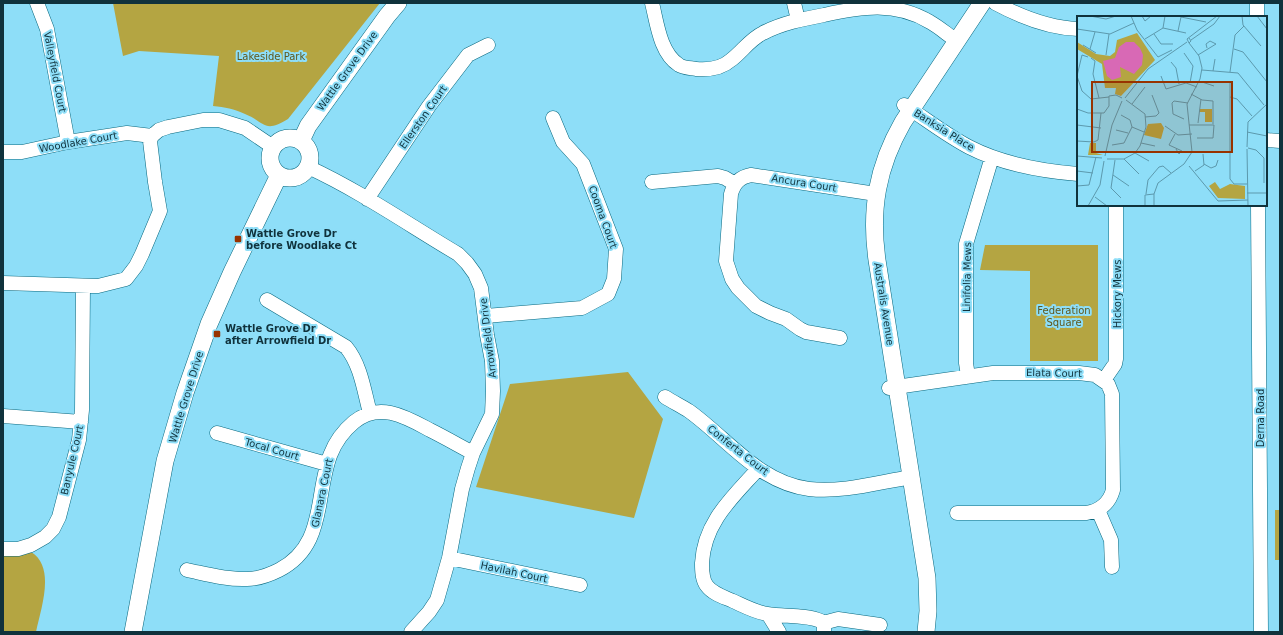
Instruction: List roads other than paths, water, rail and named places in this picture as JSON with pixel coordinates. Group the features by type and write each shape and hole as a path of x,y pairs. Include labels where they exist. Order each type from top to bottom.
{"street":[{"name":"Valleyfield Court","path":"37,3 47,29 68,142"},
{"name":"Wattle Grove Drive","path":"301,141 308,126 325,101 398,3"},
{"path":"652,3 662,42 670,58 680,66 691,68 715,68 730,61 749,42 762,34 798,20 855,8 893,6 929,22 954,39"},
{"path":"794,3 798,20"},
{"name":"Australis Avenue","path":"954,39 972,3"},
{"name":"Australis Avenue","path":"926,632 928,589 893,387 874,234 872,193 889,148 908,107 954,39 982,3"},
{"path":"995,3 1017,14 1036,21 1077,29"},
{"path":"1257,3 1258,16"},
{"name":"Ellerston Court","path":"367,199 429,106 468,55 488,45"},
{"name":"Banksia Place","path":"908,107 958,141 992,157 1030,168 1077,174"},
{"name":"Cooma Court","path":"485,316 582,308 608,294 614,280 616,250 583,164 563,142 553,118"},
{"path":"3,283 98,286 126,279 136,266 142,254 160,211 150,141 152,136 159,130 203,120 219,120 245,128 273,147"},
{"name":"Woodlake Court","path":"3,152 22,152 68,142 128,133 152,136"},
{"path":"286,138 301,141 309,150 310,156 308,167 296,178 284,178 271,166 270,153 273,147 281,140 286,138"},
{"path":"1267,140 1280,141"},
{"name":"Linifolia Mews","path":"968,376 966,363 966,244 992,157"},
{"name":"Arrowfield Drive","path":"308,167 326,175 458,254 475,274 482,288 492,361 492,414 473,453 462,490 449,558 437,600 429,612 411,632"},
{"name":"Wattle Grove Drive","path":"133,632 166,461 185,393 209,324 232,272 279,175"},
{"path":"652,182 718,176 726,178 735,184 731,194 726,261 728,270 738,288 756,306 770,313 786,318 806,332 840,338"},
{"name":"Ancura Court","path":"735,184 745,176 757,176 872,193"},
{"name":"Hickory Mews","path":"1104,380 1115,364 1116,359 1116,206"},
{"name":"Derna Road","path":"1258,206 1261,632"},
{"name":"Banyule Court","path":"3,549 18,549 31,545 45,537 59,517 79,440 81,422 83,286"},
{"path":"267,300 346,347 353,355 358,366 370,413 390,412 404,416 473,453"},
{"name":"Elata Court","path":"893,387 1004,372 1079,373 1095,375 1104,380"},
{"path":"956,513 1086,513 1098,510 1108,503 1111,497 1113,483 1113,400 1111,389 1104,380"},
{"name":"Conferta Court","path":"665,397 689,412 758,469 785,483 815,489 846,488 908,478"},
{"name":"Glanara Court","path":"187,570 222,577 248,579 268,575 287,566 296,559 303,551 314,530 326,464 332,450 341,435 360,418 370,413"},
{"path":"3,416 81,422"},
{"name":"Tocal Court","path":"217,433 326,464"},
{"path":"758,469 719,513 714,521 706,540 702,558 702,571 707,586 714,592 756,611 768,614 779,614 818,620 824,628 838,619 880,625"},
{"name":"Australis Avenue","path":"908,478 921,592 918,632"},
{"path":"1098,510 1111,540 1112,567"},
{"name":"Havilah Court","path":"449,558 580,585"},
{"path":"768,614 780,632"}],"place":[{"name":"Wattle Grove Dr before Woodlake Ct","path":"238,239"},
{"name":"Wattle Grove Dr after Arrowfield Dr","path":"217,334"}],"park label":[{"name":"Lakeside Park","path":"271,56"},
{"name":"Federation Square","path":"1064,316"}]}
